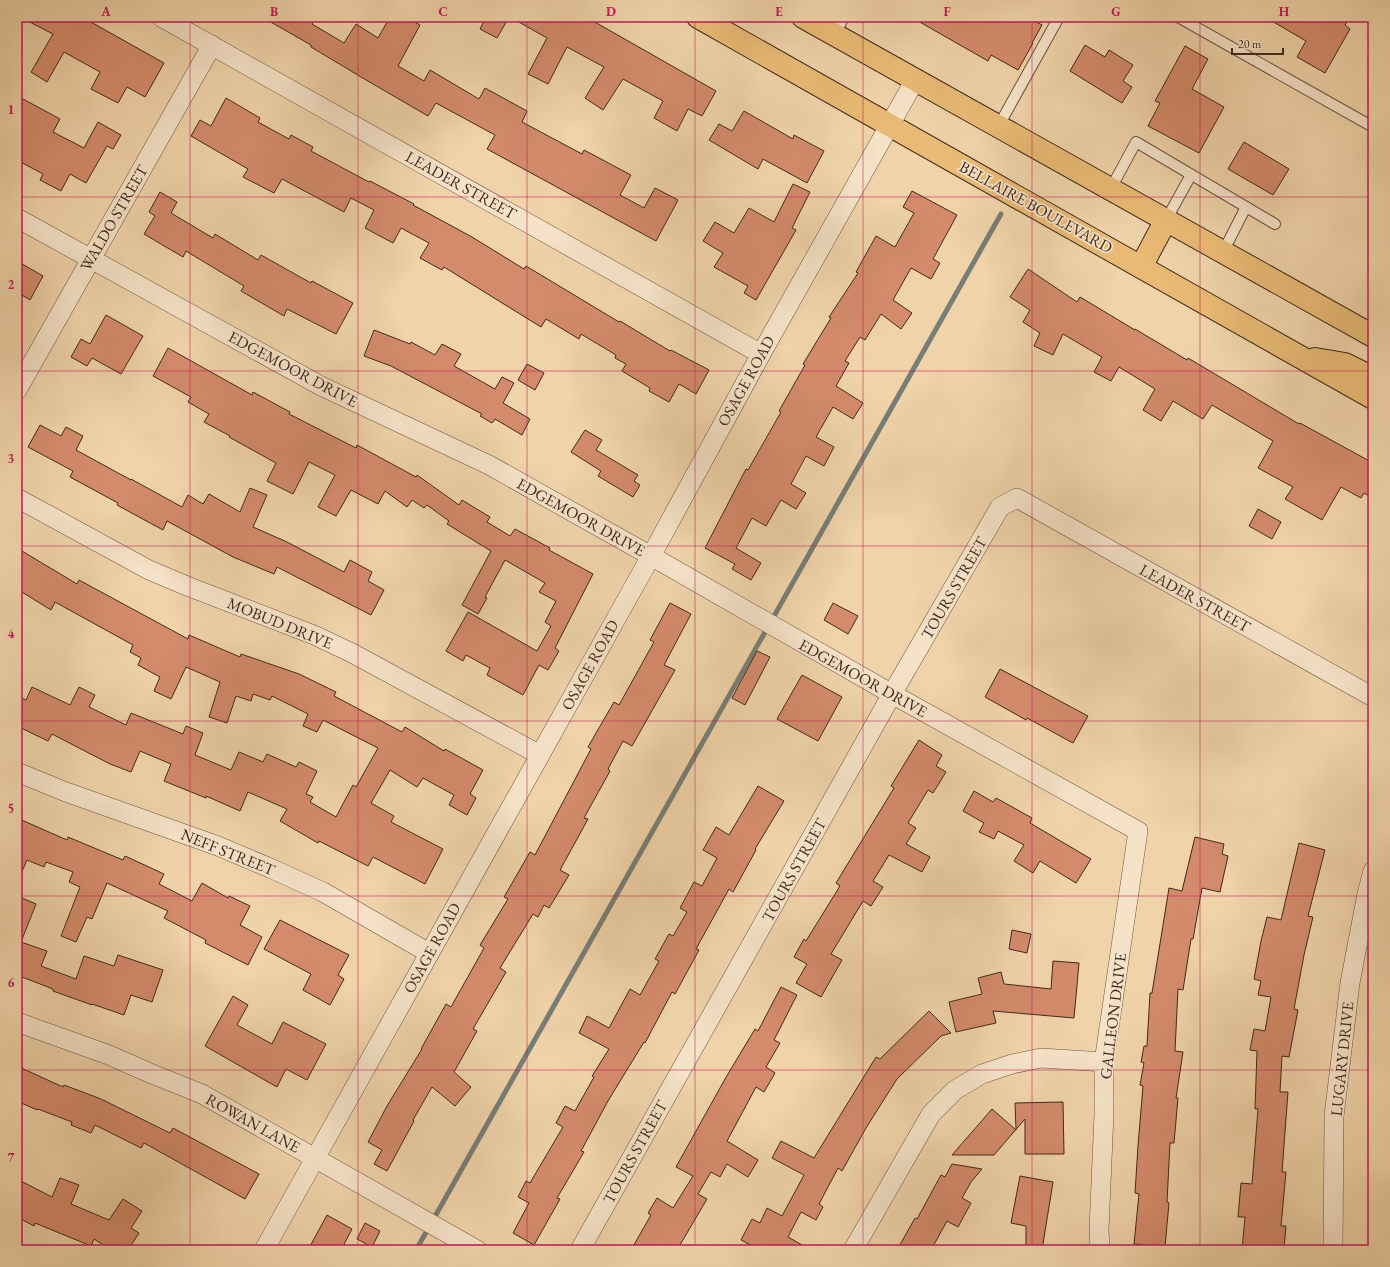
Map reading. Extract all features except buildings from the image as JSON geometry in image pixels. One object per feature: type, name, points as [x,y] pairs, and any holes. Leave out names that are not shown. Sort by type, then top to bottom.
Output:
[{"type":"main road","name":"BELLAIRE BOULEVARD","points":[[698,17],[1373,398]]},
{"type":"main road","points":[[803,17],[839,26],[915,80],[1373,336]]},
{"type":"main road","points":[[1141,267],[1166,220]]},
{"type":"main road","points":[[1300,357],[1345,364],[1373,378]]},
{"type":"street","name":"LEADER STREET","points":[[161,17],[761,354]]},
{"type":"street","name":"WALDO STREET","points":[[17,390],[212,45]]},
{"type":"street","name":"OSAGE ROAD","points":[[264,1250],[651,556],[761,354],[915,80]]},
{"type":"street","name":"EDGEMOOR DRIVE","points":[[17,218],[320,386],[488,465],[651,556],[892,694],[1138,831]]},
{"type":"street","name":"MOBUD DRIVE","points":[[17,498],[149,570],[314,635],[540,755]]},
{"type":"street","name":"LEADER STREET","points":[[1017,498],[1373,697]]},
{"type":"street","name":"TOURS STREET","points":[[580,1250],[892,694],[1000,507],[1017,498]]},
{"type":"street","name":"NEFF STREET","points":[[17,772],[66,792],[218,846],[270,868],[323,892],[429,953]]},
{"type":"street","name":"GALLEON DRIVE","points":[[1100,1250],[1099,1230],[1104,1114],[1104,1062],[1138,831]]},
{"type":"street","name":"LUGARY DRIVE","points":[[1333,1250],[1334,1116],[1350,983],[1367,894],[1373,871]]},
{"type":"street","name":"ROWAN LANE","points":[[17,1022],[109,1055],[202,1094],[477,1250]]},
{"type":"street","points":[[853,1250],[931,1114],[955,1090],[982,1074],[1012,1064],[1041,1058],[1104,1062]]},
{"type":"lane","points":[[1178,17],[1373,127]]},
{"type":"lane","points":[[998,127],[1055,18]]},
{"type":"lane","points":[[1110,190],[1136,142],[1275,224]]},
{"type":"lane","points":[[1166,220],[1191,175]]},
{"type":"lane","points":[[1223,252],[1246,207]]},
{"type":"waterway","points":[[433,1220],[1001,214]]},
{"type":"waterway","points":[[416,1250],[429,1227]]}]
